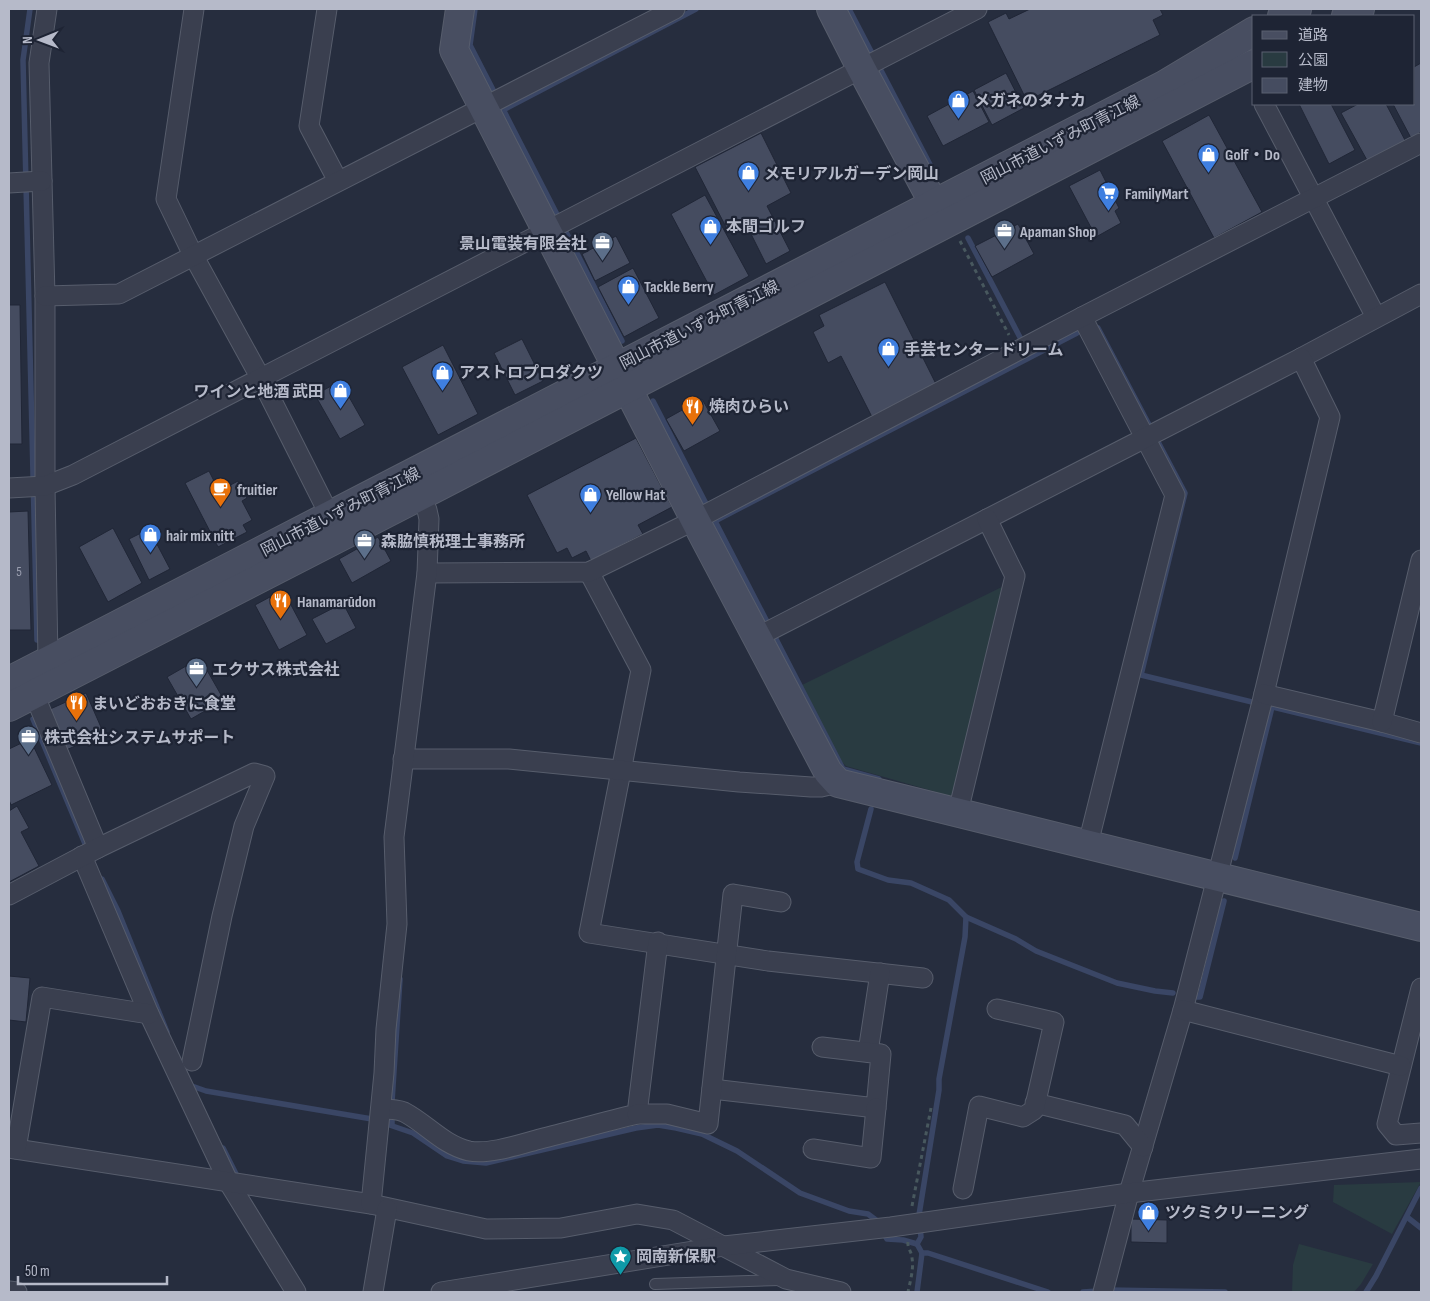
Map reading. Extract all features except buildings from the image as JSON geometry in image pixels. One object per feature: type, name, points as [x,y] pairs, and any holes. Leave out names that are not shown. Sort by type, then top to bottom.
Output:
[{"type":"street","points":[[47,9],[38,63],[25,182],[44,296],[29,487],[53,671]]},
{"type":"street","points":[[194,9],[166,199],[193,255],[260,378],[335,526]]},
{"type":"street","points":[[327,9],[309,126],[338,182]]},
{"type":"street","points":[[460,9],[454,50],[494,102],[556,226],[622,378],[705,514],[766,632],[828,772],[838,783]]},
{"type":"street","points":[[44,296],[119,294],[675,9]]},
{"type":"street","points":[[831,9],[871,63],[945,221]]},
{"type":"street","points":[[29,487],[73,476],[977,9]]},
{"type":"street","points":[[1284,15],[1297,9]]},
{"type":"street","points":[[1348,15],[1360,9]]},
{"type":"street","points":[[1243,38],[1251,72]]},
{"type":"street","name":"岡山市道いずみ町青江線","points":[[945,221],[1243,38]]},
{"type":"street","name":"岡山市道いずみ町青江線","points":[[9,680],[53,671],[622,378],[1251,72]]},
{"type":"street","points":[[1265,105],[1376,318]]},
{"type":"street","points":[[427,573],[589,572],[705,514],[1022,348],[1421,143]]},
{"type":"street","points":[[766,632],[1301,358],[1421,294]]},
{"type":"street","points":[[1082,317],[1151,435],[1175,495],[1088,844]]},
{"type":"street","points":[[1103,1292],[1129,1193],[1183,1010],[1262,701],[1330,417],[1301,358]]},
{"type":"street","name":"岡山市道いずみ町青江線","points":[[335,526],[418,497],[622,378]]},
{"type":"street","points":[[373,1292],[385,1114],[386,1029],[397,924],[394,837],[427,573],[429,519],[427,510],[418,497]]},
{"type":"street","points":[[958,812],[1015,576],[987,519]]},
{"type":"street","points":[[1382,722],[1421,560]]},
{"type":"street","points":[[589,572],[641,670],[589,932],[768,961],[923,978]]},
{"type":"street","name":"岡山市道いずみ町青江線","points":[[9,707],[34,694],[53,671]]},
{"type":"street","points":[[34,694],[149,1014],[237,1184],[296,1292]]},
{"type":"street","points":[[1262,701],[1382,722],[1421,732]]},
{"type":"street","points":[[403,759],[509,759],[739,782],[811,787],[838,783],[1421,927]]},
{"type":"street","points":[[9,895],[90,852],[254,773],[265,776],[244,826],[222,916],[192,1061]]},
{"type":"street","points":[[385,1114],[404,1112],[437,1136],[455,1146],[471,1151],[486,1151],[513,1146],[636,1114],[667,1114],[708,1124],[734,894],[781,902]]},
{"type":"street","points":[[636,1114],[658,942]]},
{"type":"street","points":[[868,1052],[880,973]]},
{"type":"street","points":[[1421,988],[1387,1124],[1396,1135],[1421,1133]]},
{"type":"street","points":[[149,1014],[42,997],[12,1149],[379,1206],[486,1229],[561,1228],[637,1214],[673,1220],[786,1280],[841,1292]]},
{"type":"street","points":[[963,1189],[979,1106],[1023,1117],[1034,1110],[1054,1022],[997,1009]]},
{"type":"street","points":[[1183,1010],[1401,1066]]},
{"type":"street","points":[[813,1149],[871,1158],[882,1054],[822,1047]]},
{"type":"street","points":[[712,1088],[876,1108]]},
{"type":"street","points":[[1035,1103],[1125,1125],[1143,1147]]},
{"type":"street","points":[[441,1292],[724,1246],[916,1224],[1129,1193],[1421,1159]]},
{"type":"street","points":[[9,1292],[17,1292]]},
{"type":"lane","points":[[655,1284],[786,1280]]},
{"type":"path","points":[[945,221],[1022,348]]},
{"type":"path","points":[[916,1224],[930,1108]]},
{"type":"path","points":[[907,1246],[912,1256],[908,1292]]},
{"type":"green space","points":[[1008,584],[956,791],[950,796],[846,766],[841,761],[802,685]]},
{"type":"green space","points":[[1421,1182],[1392,1234],[1333,1202],[1334,1185]]},
{"type":"green space","points":[[1299,1244],[1373,1264],[1354,1292],[1292,1292],[1293,1265]]},
{"type":"waterway","points":[[30,9],[23,60],[37,640]]},
{"type":"waterway","points":[[475,9],[470,45],[622,341]]},
{"type":"waterway","points":[[503,110],[696,9]]},
{"type":"waterway","points":[[849,9],[937,178]]},
{"type":"waterway","points":[[968,238],[1024,345]]},
{"type":"waterway","points":[[1098,328],[1185,493],[1141,675],[1421,743]]},
{"type":"waterway","points":[[715,521],[1077,333]]},
{"type":"waterway","points":[[653,401],[843,769],[879,779],[879,781]]},
{"type":"waterway","points":[[1235,858],[1272,707]]},
{"type":"waterway","points":[[33,719],[88,851]]},
{"type":"waterway","points":[[871,809],[857,862],[858,869],[888,880],[911,883],[949,900],[966,917],[1016,939],[1036,951],[1117,983],[1173,993]]},
{"type":"waterway","points":[[102,879],[118,911],[167,1032]]},
{"type":"waterway","points":[[1197,997],[1200,997],[1224,901]]},
{"type":"waterway","points":[[917,1292],[922,1253],[917,1244],[921,1237],[919,1215],[939,1090],[939,1079],[965,937],[966,917]]},
{"type":"waterway","points":[[392,1124],[400,979]]},
{"type":"waterway","points":[[189,1085],[206,1091],[372,1119],[413,1133],[447,1156],[463,1161],[486,1163],[636,1128],[658,1125],[676,1128],[702,1134],[737,1151],[800,1193],[849,1211],[868,1214],[876,1220],[887,1239],[903,1240],[917,1244]]},
{"type":"waterway","points":[[223,1148],[239,1180]]},
{"type":"waterway","points":[[1366,1292],[1421,1188]]},
{"type":"waterway","points":[[1407,1217],[1421,1228]]},
{"type":"waterway","points":[[922,1253],[928,1253],[1048,1292]]},
{"type":"waterway","points":[[1109,1290],[1225,1292]]},
{"type":"waterway","points":[[1083,1292],[1098,1291]]},
{"type":"place","name":"メガネのタナカ","points":[[958,119]]},
{"type":"place","name":"Golf・Do","points":[[1209,173]]},
{"type":"place","name":"メモリアルガーデン岡山","points":[[748,192]]},
{"type":"place","name":"FamilyMart","points":[[1109,212]]},
{"type":"place","name":"本間ゴルフ","points":[[710,245]]},
{"type":"place","name":"Apaman Shop","points":[[1004,250]]},
{"type":"place","name":"景山電装有限会社","points":[[603,262]]},
{"type":"place","name":"Tackle Berry","points":[[628,305]]},
{"type":"place","name":"手芸センタードリーム","points":[[888,368]]},
{"type":"place","name":"アストロプロダクツ","points":[[443,391]]},
{"type":"place","name":"ワインと地酒 武田","points":[[340,410]]},
{"type":"place","name":"焼肉ひらい","points":[[693,425]]},
{"type":"place","name":"fruitier","points":[[221,508]]},
{"type":"place","name":"Yellow Hat","points":[[590,513]]},
{"type":"place","name":"hair mix nitt","points":[[150,554]]},
{"type":"place","name":"森脇慎税理士事務所","points":[[365,560]]},
{"type":"place","name":"Hanamarūdon","points":[[281,620]]},
{"type":"place","name":"エクサス株式会社","points":[[196,688]]},
{"type":"place","name":"まいどおおきに食堂","points":[[76,722]]},
{"type":"place","name":"株式会社システムサポート","points":[[28,756]]},
{"type":"place","name":"ツクミクリーニング","points":[[1149,1231]]},
{"type":"place","name":"岡南新保駅","points":[[620,1275]]}]
